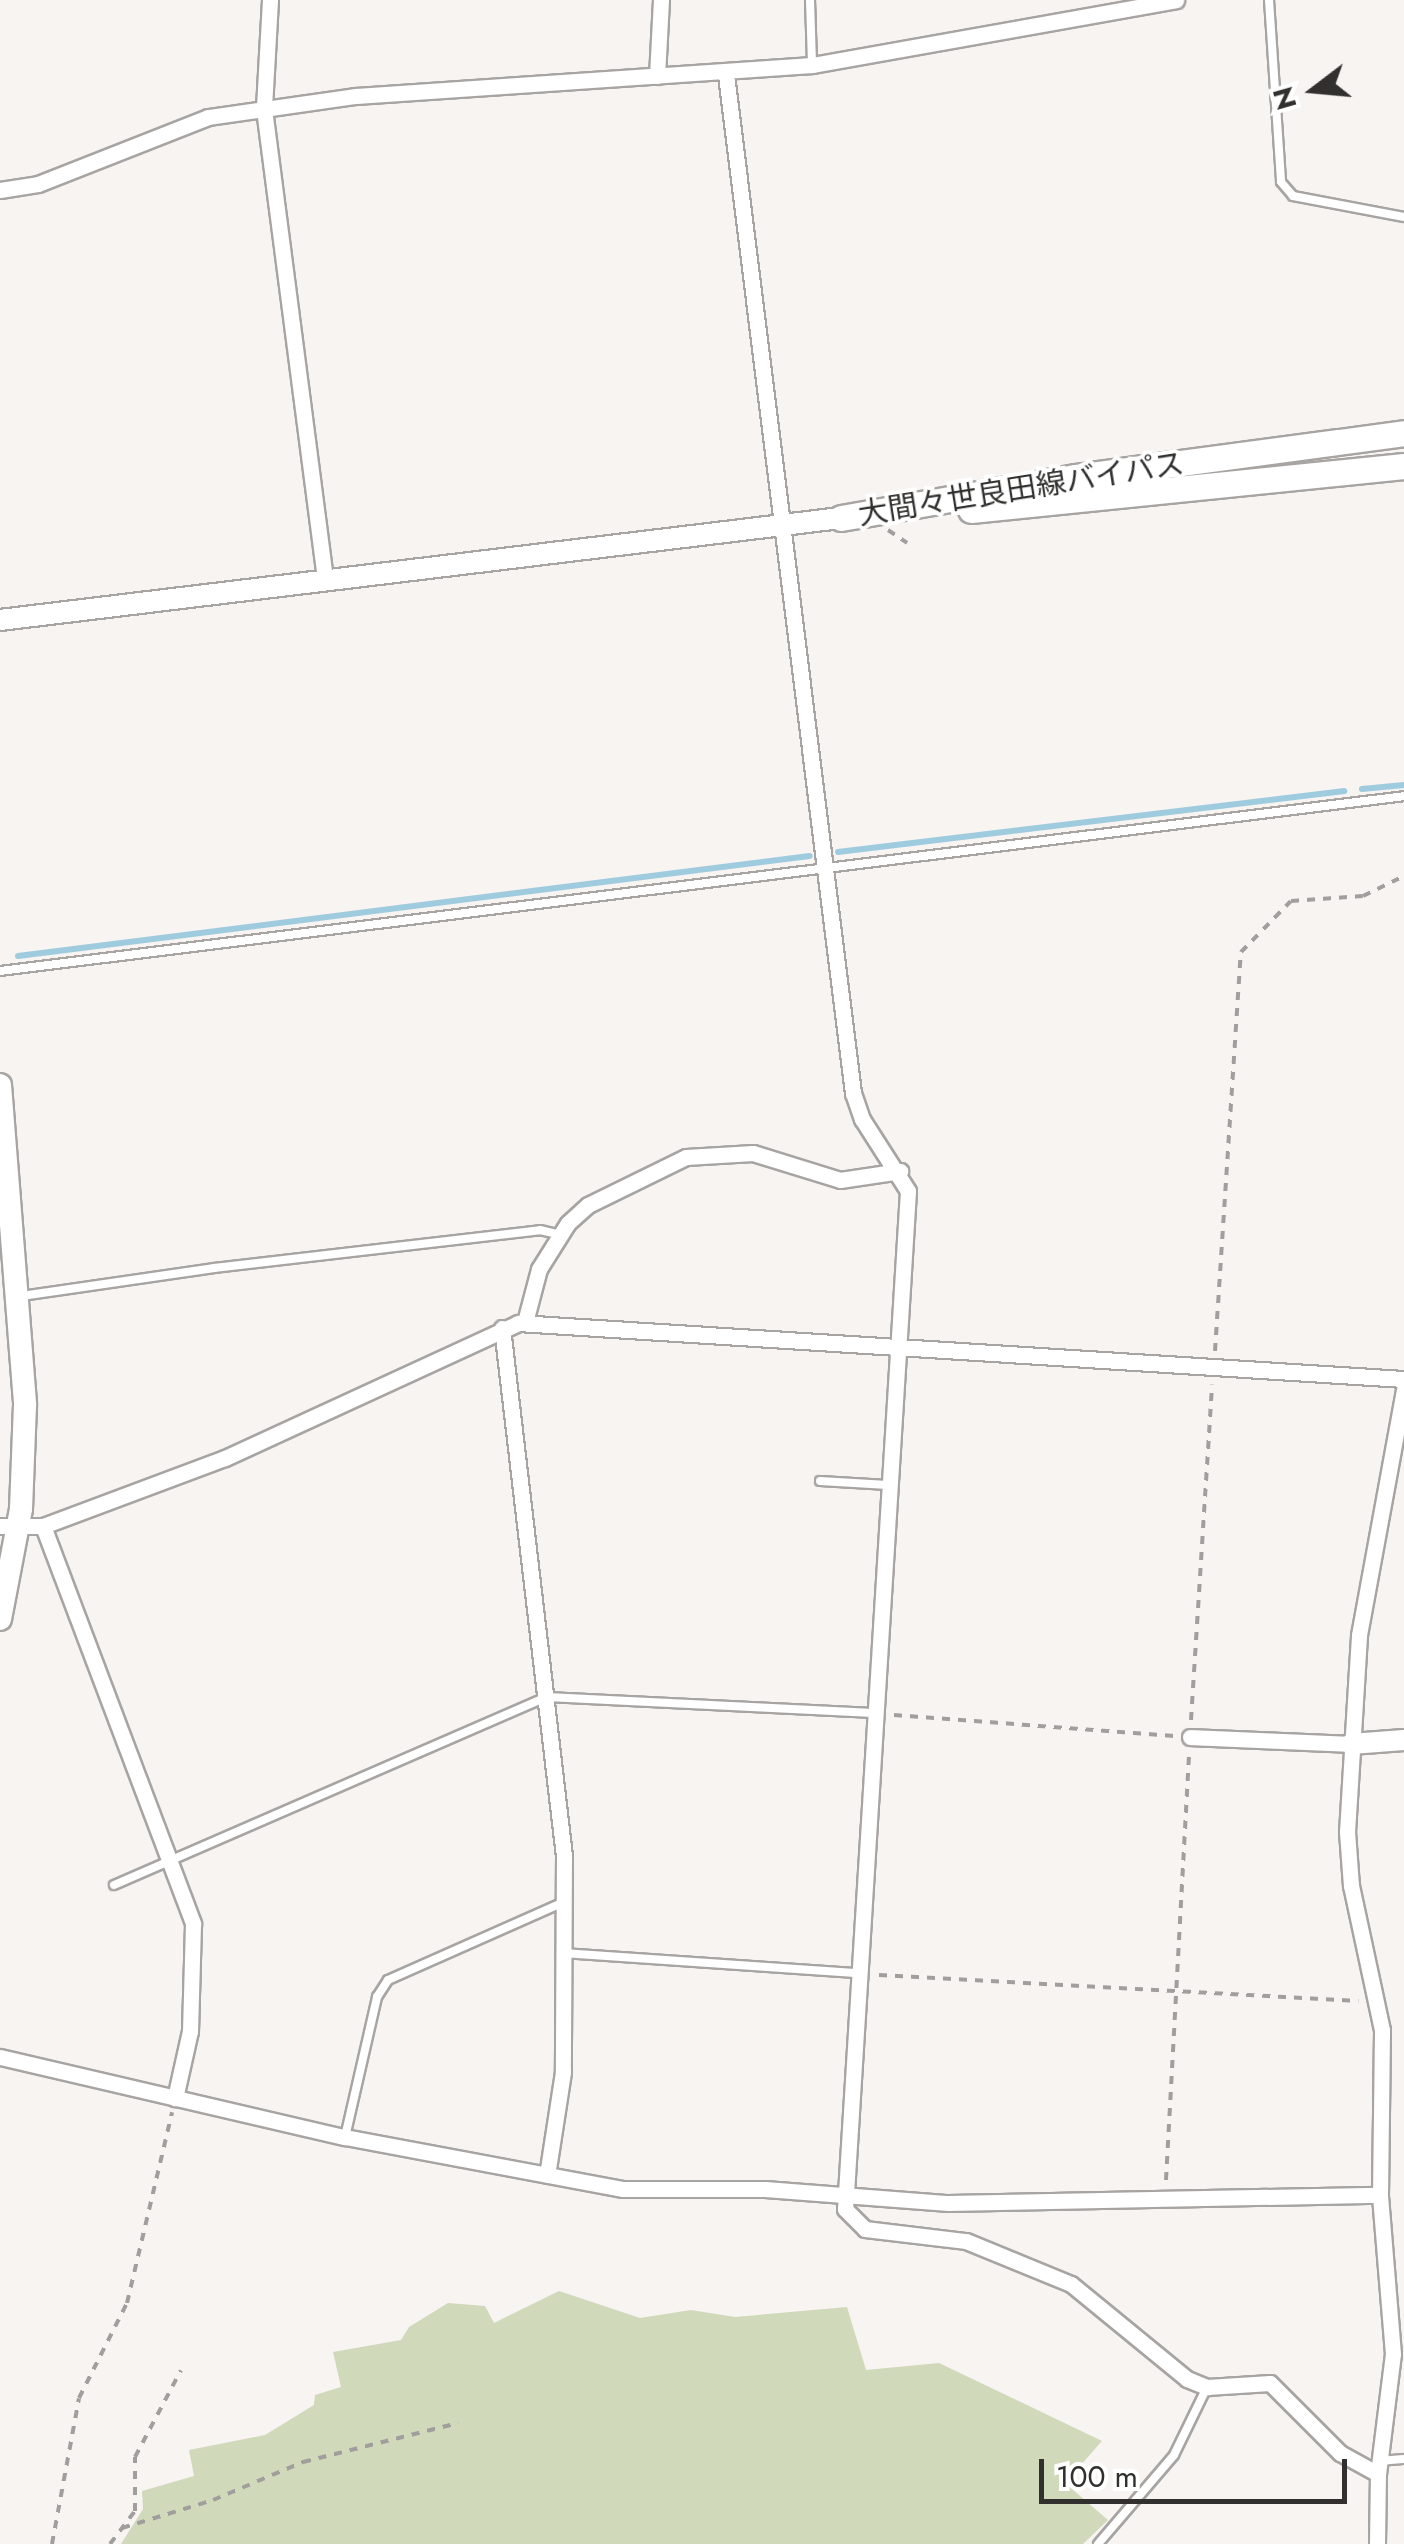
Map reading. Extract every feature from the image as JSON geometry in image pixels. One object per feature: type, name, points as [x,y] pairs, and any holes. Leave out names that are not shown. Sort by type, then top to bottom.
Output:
[{"type":"main road","name":"大間々世良田線バイパス","points":[[842,518],[1076,477],[1404,433]]},
{"type":"main road","name":"大間々世良田線バイパス","points":[[842,518],[1072,503],[1404,466]]},
{"type":"main road","points":[[0,1085],[8,1264],[18,1297],[24,1405],[0,1619]]},
{"type":"street","points":[[270,0],[264,109],[325,582]]},
{"type":"street","points":[[657,76],[661,0]]},
{"type":"street","points":[[0,190],[38,184],[169,127],[264,109],[495,84],[726,75],[812,65],[1176,0]]},
{"type":"street","points":[[726,75],[855,1102],[900,1171],[908,1192],[874,1713],[848,2216],[865,2229],[947,2236],[1071,2284],[1180,2375],[1208,2386],[1270,2383],[1340,2453],[1379,2468]]},
{"type":"street","points":[[0,620],[842,518]]},
{"type":"street","points":[[525,1322],[539,1269],[557,1234],[588,1205],[694,1154],[753,1153],[840,1180],[900,1171]]},
{"type":"street","points":[[10,1526],[43,1526],[224,1458],[502,1328],[525,1322],[1404,1379]]},
{"type":"street","points":[[502,1328],[564,1856],[563,2072],[547,2175]]},
{"type":"street","points":[[1377,2544],[1379,2468],[1393,2354],[1380,2195],[1377,2000],[1351,1886],[1350,1744],[1369,1563],[1404,1390]]},
{"type":"street","points":[[43,1526],[195,1933],[189,2042],[176,2098]]},
{"type":"street","points":[[1190,1737],[1350,1744],[1404,1740]]},
{"type":"street","points":[[0,2057],[345,2137],[624,2189],[765,2189],[846,2197],[1166,2199],[1380,2195]]},
{"type":"lane","points":[[810,0],[812,65]]},
{"type":"lane","points":[[1269,0],[1280,182],[1293,196],[1404,218]]},
{"type":"lane","points":[[0,971],[826,864],[1404,796]]},
{"type":"lane","points":[[18,1297],[271,1261],[540,1230],[557,1234]]},
{"type":"lane","points":[[820,1481],[888,1485]]},
{"type":"lane","points":[[114,1885],[168,1858],[546,1697],[874,1713]]},
{"type":"lane","points":[[345,2137],[377,1997],[388,1980],[402,1968],[562,1903]]},
{"type":"lane","points":[[563,1953],[859,1973]]},
{"type":"lane","points":[[1098,2544],[1174,2455],[1208,2386]]},
{"type":"lane","points":[[1379,2468],[1404,2458]]},
{"type":"path","points":[[882,524],[907,543]]},
{"type":"path","points":[[1166,2199],[1190,1737],[1242,952],[1291,901],[1363,896],[1404,876]]},
{"type":"path","points":[[874,1713],[1190,1737]]},
{"type":"path","points":[[859,1973],[1176,1994],[1377,2000]]},
{"type":"path","points":[[52,2544],[74,2416],[87,2375],[126,2304],[176,2098]]},
{"type":"path","points":[[110,2544],[138,2494],[134,2457],[182,2370]]},
{"type":"path","points":[[122,2528],[303,2462],[458,2422]]},
{"type":"green space","points":[[559,2291],[640,2318],[691,2310],[735,2317],[847,2307],[866,2370],[939,2363],[1102,2441],[1065,2483],[1108,2520],[1083,2544],[121,2544],[143,2509],[142,2491],[194,2476],[189,2450],[265,2435],[314,2405],[315,2395],[341,2387],[333,2352],[401,2340],[409,2327],[448,2303],[485,2306],[494,2323]]},
{"type":"waterway","points":[[1362,789],[1404,785]]},
{"type":"waterway","points":[[838,852],[1344,791]]},
{"type":"waterway","points":[[18,956],[810,856]]}]
